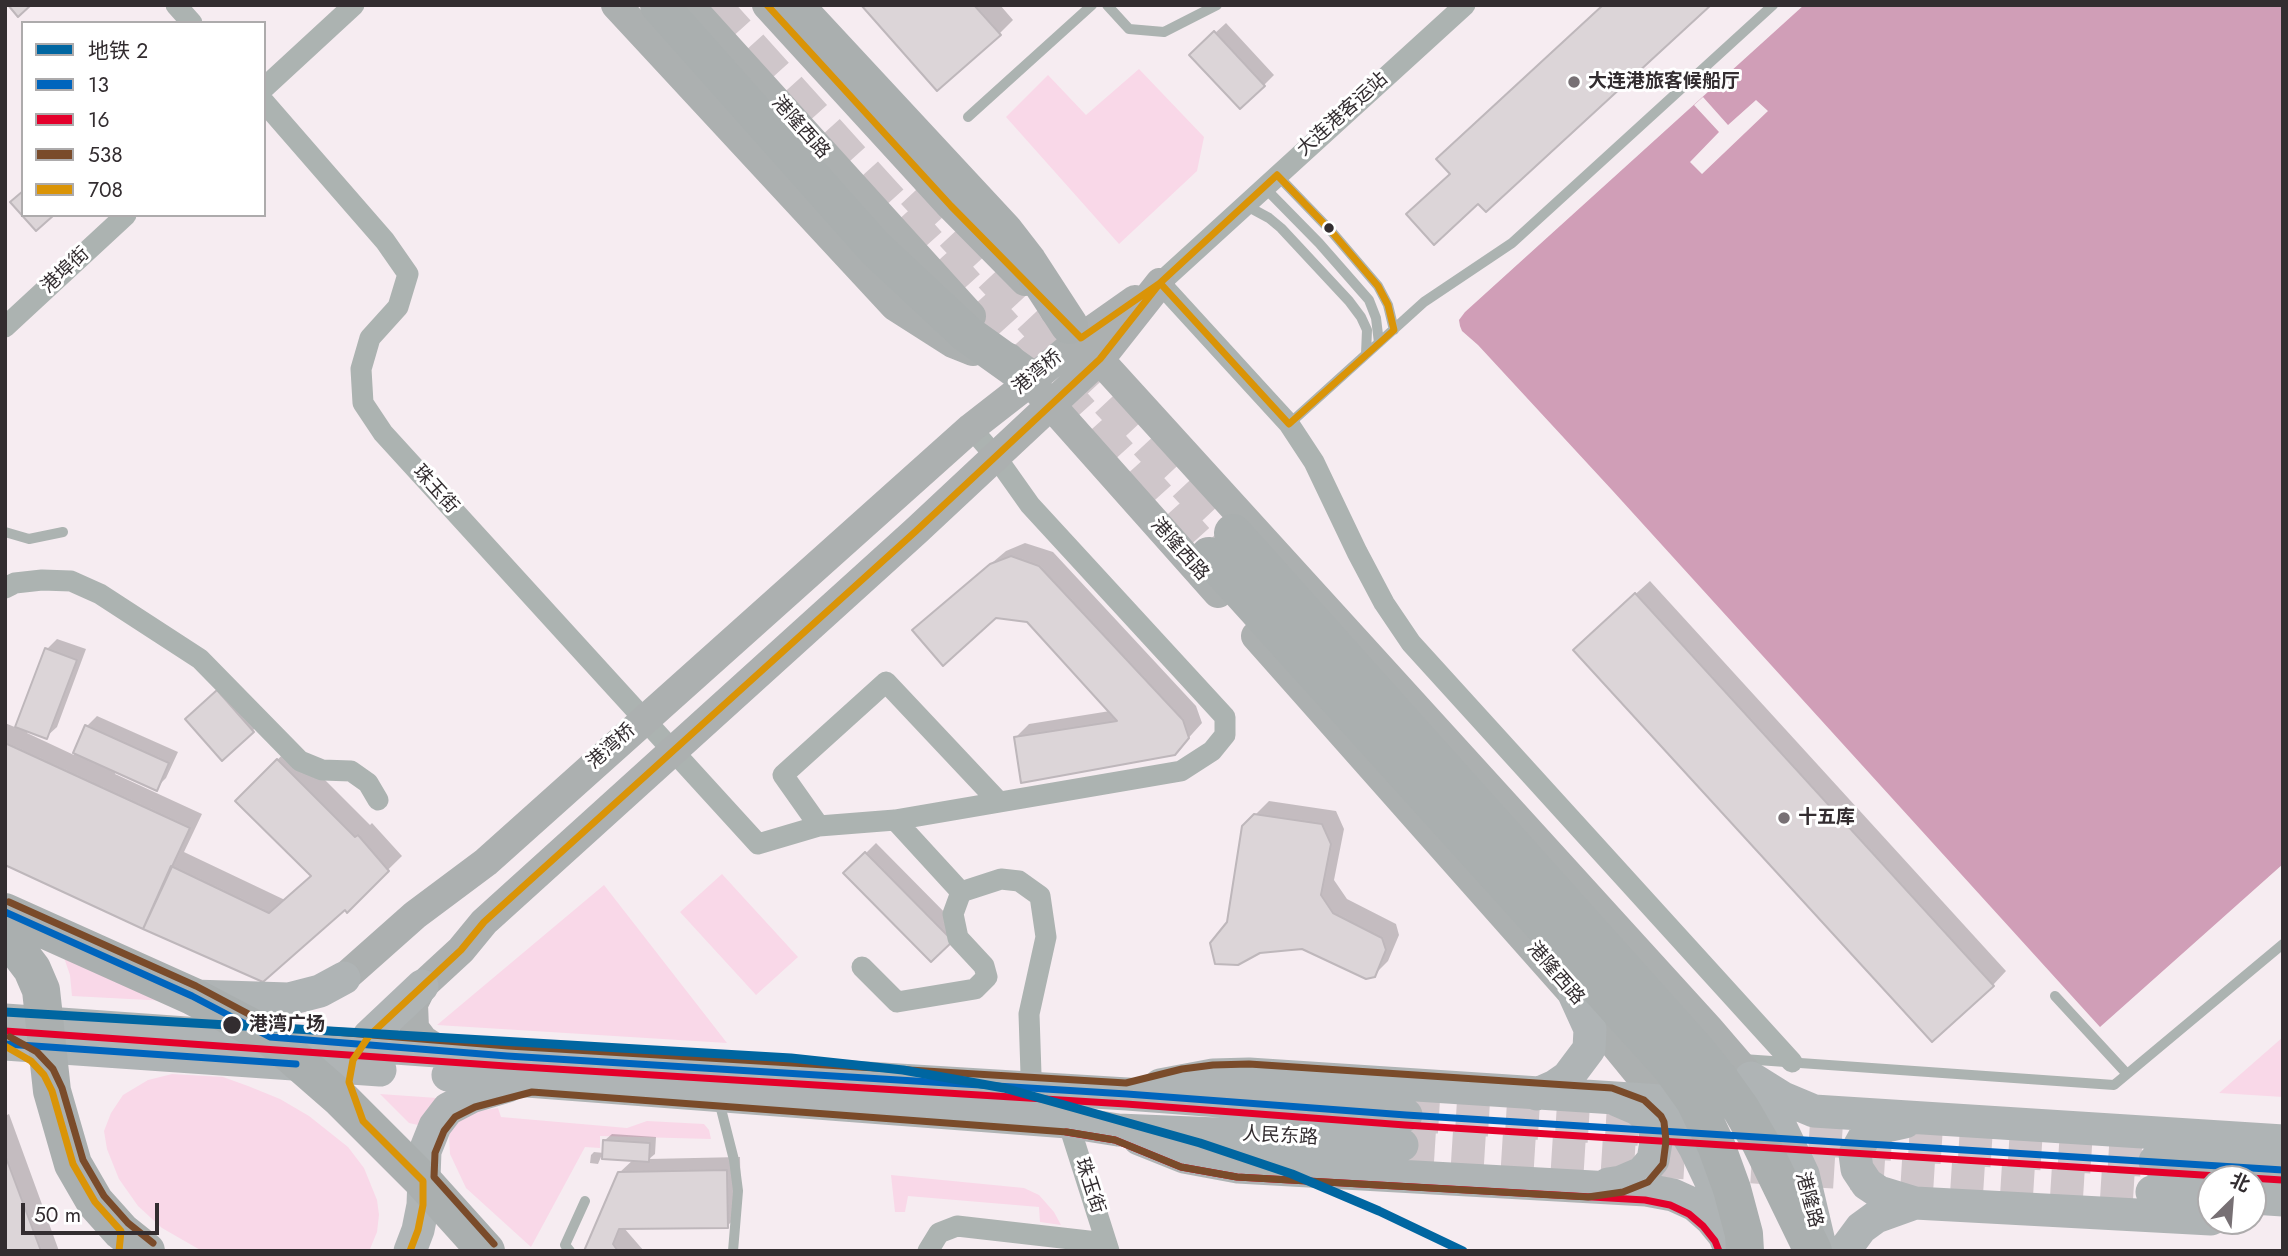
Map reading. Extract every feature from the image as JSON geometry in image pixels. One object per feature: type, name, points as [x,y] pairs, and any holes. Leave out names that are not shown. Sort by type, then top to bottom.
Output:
[{"type":"highway","points":[[659,5],[875,248],[967,334],[1027,378]]},
{"type":"highway","points":[[794,5],[1004,231],[1083,341]]},
{"type":"highway","points":[[1745,1251],[1744,1234],[1732,1189],[1716,1145],[1695,1101],[1670,1066],[1221,545],[1696,1050],[1735,1072],[1741,1109],[1813,1251]]},
{"type":"highway","points":[[5,912],[192,996],[270,1037],[363,1121],[423,1181],[486,1251]]},
{"type":"highway","points":[[5,940],[16,948],[32,968],[41,990],[52,1091],[73,1164],[95,1202],[128,1244]]},
{"type":"main road","points":[[616,5],[895,306],[953,343],[1027,378]]},
{"type":"main road","name":"港隆西路","points":[[689,5],[1027,378],[1575,996],[1661,1101]]},
{"type":"main road","points":[[766,5],[951,206],[1083,341],[1708,1028],[1719,1056],[1735,1072],[1814,1111],[2283,1141]]},
{"type":"main road","points":[[817,5],[1029,239],[1055,281],[1083,341]]},
{"type":"main road","name":"港湾桥","points":[[344,978],[415,915],[485,862],[1027,378],[1083,341],[1160,283]]},
{"type":"main road","name":"港湾桥","points":[[422,986],[461,950],[484,922],[996,457],[1050,404],[1083,341]]},
{"type":"main road","points":[[192,996],[289,999],[320,991],[344,978]]},
{"type":"main road","points":[[422,986],[413,1004],[414,1028],[423,1040],[440,1051]]},
{"type":"main road","points":[[363,1121],[349,1082],[356,1057],[369,1036],[422,986]]},
{"type":"main road","points":[[1537,1094],[1568,1077],[1589,1049],[1590,1029],[1575,996]]},
{"type":"main road","points":[[5,1020],[47,1035],[303,1064],[356,1057]]},
{"type":"main road","points":[[5,1045],[47,1035],[270,1037],[356,1057]]},
{"type":"main road","points":[[5,1045],[32,1061],[44,1075],[52,1091]]},
{"type":"main road","name":"人民东路","points":[[440,1051],[1127,1094],[1404,1130],[1291,1137],[1118,1130],[1068,1122],[531,1081],[356,1057],[440,1051]]},
{"type":"main road","name":"港隆路","points":[[1735,1072],[1776,1117],[1803,1174],[1821,1251]]},
{"type":"main road","points":[[1127,1094],[1183,1079],[1249,1073],[1661,1101],[1673,1110],[1700,1159],[1728,1220],[1737,1251]]},
{"type":"main road","points":[[410,1251],[423,1205],[425,1151],[435,1126],[448,1109],[471,1097],[531,1081]]},
{"type":"main road","points":[[1589,1187],[1632,1178],[1642,1173],[1653,1160],[1656,1142],[1654,1124],[1638,1109],[1611,1098]]},
{"type":"main road","points":[[1920,1118],[1878,1128],[1865,1136],[1855,1154],[1857,1169],[1867,1184],[1878,1192],[1914,1203],[2197,1218]]},
{"type":"main road","points":[[1118,1130],[1184,1157],[1238,1167],[1647,1190],[1674,1195],[1695,1205],[1711,1219],[1724,1235],[1731,1251]]},
{"type":"main road","points":[[2197,1174],[2154,1176],[2197,1191]]},
{"type":"main road","points":[[1844,1251],[1861,1228],[1876,1217],[1914,1203]]},
{"type":"street","points":[[176,5],[190,21]]},
{"type":"street","points":[[266,86],[354,5]]},
{"type":"street","name":"大连港客运站","points":[[1160,283],[1465,5]]},
{"type":"street","name":"珠玉街","points":[[266,104],[385,241],[408,274],[398,307],[370,338],[361,369],[363,403],[383,433],[758,845],[819,826]]},
{"type":"street","name":"港埠街","points":[[5,327],[124,217]]},
{"type":"street","points":[[1160,283],[1289,424],[1314,462],[1384,603],[1411,643],[1792,1062]]},
{"type":"street","points":[[971,428],[996,457],[1030,505],[1225,717],[1225,735],[1212,751],[1181,771],[895,820],[819,826],[783,775],[886,682],[998,801]]},
{"type":"street","points":[[5,588],[15,583],[42,580],[71,581],[100,594],[200,659],[300,761],[322,769],[351,771],[369,783],[378,800]]},
{"type":"street","points":[[895,820],[961,892]]},
{"type":"street","points":[[961,892],[1001,879],[1019,881],[1041,896],[1046,937],[1029,1014],[1031,1074]]},
{"type":"street","points":[[862,967],[897,1002],[975,989],[987,977],[984,967],[958,937],[953,915],[961,892]]},
{"type":"street","name":"珠玉街","points":[[1068,1122],[1108,1247]]},
{"type":"street","points":[[928,1251],[939,1233],[957,1226],[1108,1247]]},
{"type":"lane","points":[[968,117],[1092,5]]},
{"type":"lane","points":[[1107,5],[1129,29],[1164,32],[1217,5]]},
{"type":"lane","points":[[1289,424],[1424,302],[1512,243],[1773,5]]},
{"type":"lane","points":[[1271,181],[1331,231],[1378,286],[1388,305],[1394,330]]},
{"type":"lane","points":[[1271,181],[1368,300],[1376,318],[1379,343]]},
{"type":"lane","points":[[1245,205],[1281,228],[1356,309],[1367,330],[1366,354]]},
{"type":"lane","points":[[5,532],[29,539],[63,532]]},
{"type":"lane","points":[[1735,1072],[1792,1062],[2114,1085],[2283,944]]},
{"type":"lane","points":[[2055,996],[2127,1074]]},
{"type":"lane","points":[[717,1095],[734,1160],[738,1191],[733,1251]]},
{"type":"lane","points":[[570,1251],[565,1245],[585,1201]]},
{"type":"shaded area","points":[[1804,5],[2283,5],[2283,864],[2100,1027],[1460,326],[1459,320],[1465,312]]},
{"type":"shaded area","points":[[1139,69],[1204,137],[1197,171],[1119,244],[1006,117],[1048,75],[1086,115]]},
{"type":"shaded area","points":[[722,874],[798,957],[756,995],[680,912]]},
{"type":"shaded area","points":[[604,885],[727,1043],[437,1025]]},
{"type":"shaded area","points":[[61,949],[168,1001],[72,996],[70,975]]},
{"type":"shaded area","points":[[2283,1037],[2283,1097],[2219,1093]]},
{"type":"shaded area","name":"港湾广场","points":[[172,1074],[223,1077],[280,1099],[309,1116],[348,1147],[364,1168],[377,1200],[377,1232],[370,1249],[202,1251],[162,1228],[138,1206],[119,1179],[107,1149],[104,1131],[111,1113],[123,1095],[148,1080]]},
{"type":"shaded area","points":[[380,1094],[437,1098],[418,1125],[409,1123]]},
{"type":"shaded area","points":[[498,1108],[501,1117],[627,1128],[647,1121],[704,1124],[711,1139],[600,1136],[600,1148],[585,1147],[531,1247],[466,1188],[450,1154],[449,1134],[460,1120],[478,1111]]},
{"type":"shaded area","points":[[891,1175],[1024,1188],[1039,1195],[1061,1225],[1040,1222],[1039,1207],[908,1196],[905,1212],[895,1212]]},
{"type":"pier","points":[[1703,97],[1728,125],[1756,100],[1768,111],[1702,174],[1690,162],[1719,132],[1694,105]]},
{"type":"building","points":[[8,5],[31,5],[18,17]]},
{"type":"building","points":[[861,5],[974,5],[1001,35],[937,91]]},
{"type":"building","name":"大连港旅客候船厅","points":[[1603,5],[1711,5],[1486,212],[1478,204],[1434,245],[1406,214],[1450,174],[1436,159]]},
{"type":"building","points":[[1214,31],[1265,86],[1240,109],[1189,55]]},
{"type":"building","points":[[21,193],[21,214],[10,202]]},
{"type":"building","points":[[23,217],[52,217],[36,231]]},
{"type":"building","points":[[1011,556],[1039,566],[1183,720],[1189,738],[1175,755],[1021,783],[1014,737],[1117,721],[1027,622],[996,618],[943,666],[912,630],[990,564]]},
{"type":"building","name":"十五库","points":[[1635,593],[1994,986],[1932,1042],[1573,650]]},
{"type":"building","points":[[45,648],[77,660],[47,739],[15,727]]},
{"type":"building","points":[[217,690],[254,732],[222,761],[185,719]]},
{"type":"building","points":[[85,725],[169,763],[157,791],[73,753]]},
{"type":"building","points":[[5,743],[190,828],[143,929],[5,865]]},
{"type":"building","points":[[277,759],[355,837],[358,835],[389,871],[347,913],[345,910],[263,982],[143,929],[171,866],[269,913],[311,876],[235,801]]},
{"type":"building","points":[[1254,814],[1322,824],[1331,844],[1321,895],[1333,913],[1382,938],[1386,950],[1375,977],[1366,979],[1302,949],[1260,953],[1238,965],[1215,964],[1210,943],[1227,922],[1242,826]]},
{"type":"building","points":[[865,852],[953,941],[931,962],[843,873]]},
{"type":"building","points":[[603,1140],[650,1143],[649,1162],[602,1159]]},
{"type":"building","points":[[5,1155],[41,1251],[5,1251]]},
{"type":"building","points":[[727,1170],[728,1228],[619,1229],[613,1244],[618,1251],[584,1251],[618,1172]]},
{"type":"tunnel","points":[[711,5],[1209,556]]},
{"type":"tunnel","points":[[915,191],[1233,533]]},
{"type":"tunnel","points":[[1406,1115],[1681,1132]]},
{"type":"tunnel","points":[[1759,1136],[2155,1161]]},
{"type":"tunnel","points":[[1402,1145],[2152,1192]]},
{"type":"metro line","name":"2","points":[[5,1012],[791,1058],[903,1070],[1004,1088],[1200,1143],[1292,1174],[1463,1251]]},
{"type":"transit line","name":"708","points":[[767,5],[951,206],[1081,338],[1160,283]]},
{"type":"transit line","name":"708","points":[[1277,175],[1331,231],[1378,286],[1388,305],[1394,330],[1289,424],[1160,283],[1277,175]]},
{"type":"transit line","name":"708","points":[[410,1251],[423,1205],[423,1181],[363,1121],[349,1082],[353,1060],[369,1036],[461,950],[484,922],[916,531],[1100,359],[1160,283]]},
{"type":"transit line","name":"538","points":[[9,902],[196,986],[273,1027],[508,1046],[1126,1083],[1182,1069],[1249,1064],[1612,1088],[1644,1100],[1661,1116],[1666,1141],[1663,1164],[1648,1182],[1623,1192],[1588,1197],[1237,1177],[1181,1167],[1115,1140],[1067,1132],[532,1092],[475,1107],[455,1117],[444,1131],[435,1153],[434,1177],[494,1244]]},
{"type":"transit line","name":"13","points":[[5,912],[192,996],[270,1037],[507,1056],[2283,1170]]},
{"type":"transit line","name":"16","points":[[5,1031],[506,1066],[1126,1104],[1405,1125],[2282,1180]]},
{"type":"transit line","name":"538","points":[[10,1037],[37,1052],[53,1069],[62,1088],[83,1160],[104,1196],[128,1223],[153,1243]]},
{"type":"transit line","name":"13","points":[[5,1044],[296,1064]]},
{"type":"transit line","name":"708","points":[[5,1046],[31,1061],[44,1075],[52,1091],[73,1164],[95,1202],[121,1231],[119,1251]]},
{"type":"transit line","name":"16","points":[[1066,1132],[1115,1140],[1181,1167],[1237,1177],[1645,1200],[1670,1205],[1689,1214],[1703,1226],[1719,1251]]},
{"type":"place","name":"大连港旅客候船厅","points":[[1574,82]]},
{"type":"place","name":"十五库","points":[[1784,818]]},
{"type":"place","name":"港湾广场","points":[[232,1025]]}]
